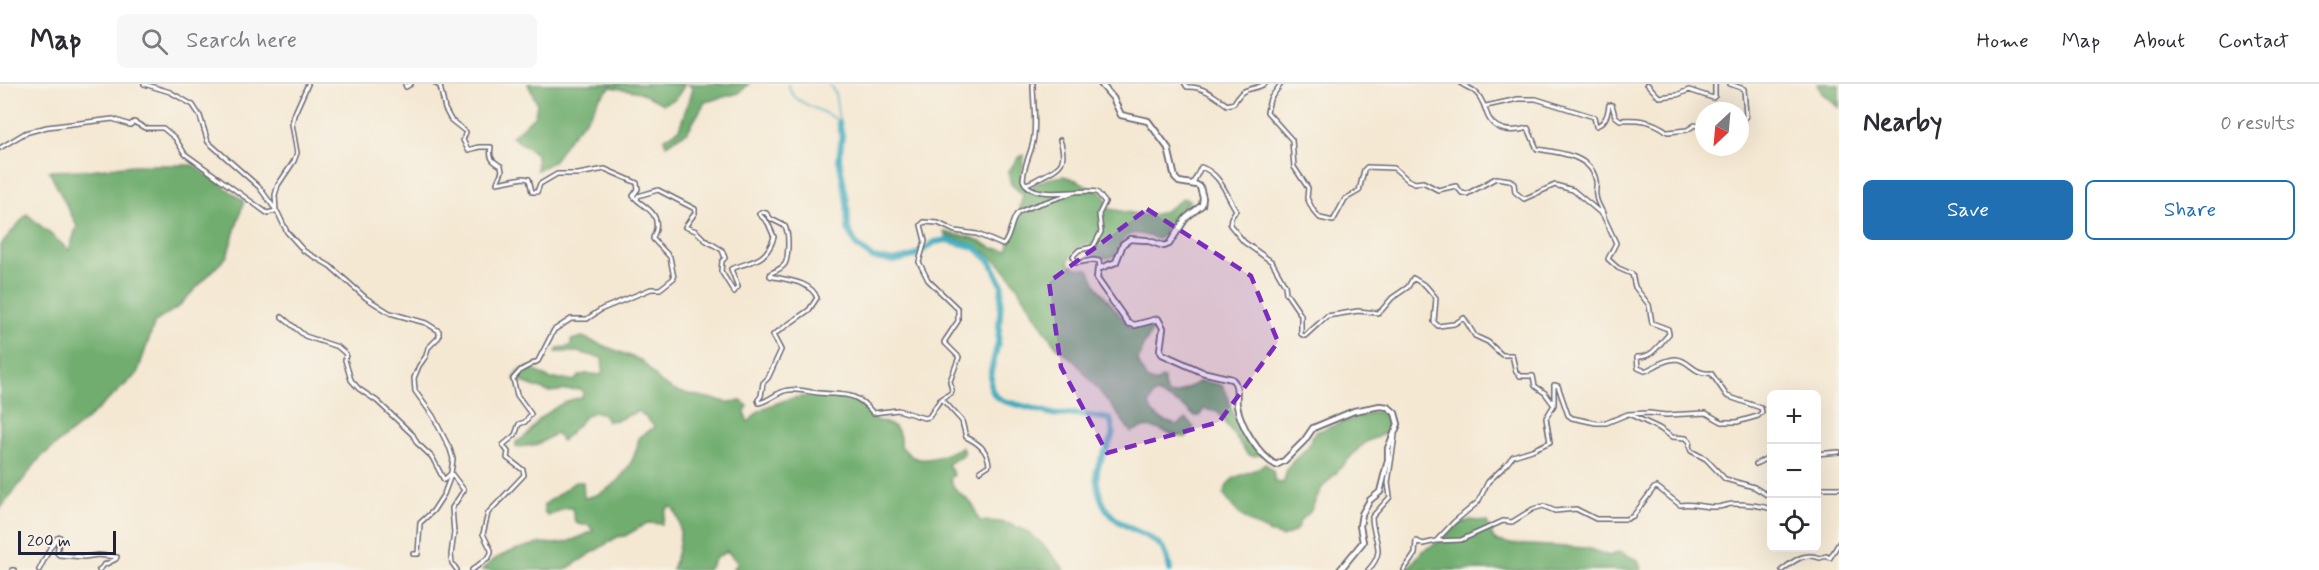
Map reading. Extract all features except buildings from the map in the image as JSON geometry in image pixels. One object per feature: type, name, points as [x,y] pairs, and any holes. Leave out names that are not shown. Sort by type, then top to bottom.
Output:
[{"type":"main road","points":[[1101,84],[1113,98],[1121,115],[1145,120],[1160,135],[1168,148],[1176,181],[1192,183],[1200,187],[1203,198],[1202,205],[1186,218],[1172,242],[1164,246],[1146,240],[1127,241],[1116,262],[1097,271],[1097,279],[1128,323],[1135,325],[1158,319],[1163,328],[1160,350],[1162,354],[1202,372],[1228,377],[1235,382],[1236,405],[1244,426],[1264,457],[1273,464],[1279,465],[1284,461],[1304,441],[1313,428],[1354,411],[1380,406],[1388,407],[1395,413],[1398,424],[1388,448],[1380,492],[1362,514],[1360,526],[1363,542],[1340,570]]},
{"type":"street","points":[[144,84],[170,92],[193,105],[200,116],[208,142],[259,187],[287,232],[304,250],[330,266],[366,298],[390,313],[426,323],[439,332],[439,337],[428,348],[414,378],[415,391],[432,416],[453,459],[444,494],[433,511],[420,523],[418,554],[413,554]]},
{"type":"street","points":[[276,211],[275,195],[278,185],[294,162],[297,153],[292,124],[308,84]]},
{"type":"street","points":[[405,84],[406,87],[411,84]]},
{"type":"street","points":[[436,84],[440,86],[445,109],[451,120],[466,132],[463,140],[468,150],[491,147],[490,155],[493,161],[501,166],[502,171],[497,183],[529,179],[532,192],[537,192],[540,184],[544,184],[557,174],[578,174],[605,169],[637,183],[638,189],[633,196],[655,216],[656,229],[653,238],[669,257],[674,278],[660,288],[651,289],[602,309],[587,319],[571,319],[554,330],[538,361],[521,370],[513,379],[517,395],[531,414],[525,422],[519,424],[515,435],[503,445],[508,452],[507,458],[523,470],[524,475],[488,513],[483,534],[491,553],[472,570]]},
{"type":"street","points":[[1033,84],[1035,128],[1033,144],[1024,166],[1024,184],[1029,189],[1071,193]]},
{"type":"street","points":[[1185,84],[1186,87],[1201,88],[1221,98],[1227,105],[1234,103],[1242,90],[1247,87],[1253,89],[1265,84]]},
{"type":"street","points":[[1281,84],[1270,99],[1267,112],[1292,140],[1294,167],[1308,188],[1308,201],[1313,210],[1327,221],[1333,221],[1345,199],[1359,190],[1364,170],[1372,166],[1394,168],[1408,180],[1415,183],[1423,182],[1437,190],[1456,186],[1462,193],[1467,194],[1496,178],[1510,180],[1514,183],[1515,192],[1524,199],[1555,185],[1560,185],[1578,194],[1603,215]]},
{"type":"street","points":[[1436,541],[1478,502],[1488,482],[1513,456],[1550,442],[1546,418],[1554,405],[1553,389],[1556,385],[1568,415],[1596,423],[1606,423],[1628,414],[1706,413],[1722,422],[1737,422],[1758,416],[1762,412],[1761,408],[1727,396],[1711,373],[1703,374],[1683,361],[1667,360],[1645,371],[1638,368],[1637,357],[1653,354],[1661,340],[1669,334],[1668,329],[1652,323],[1649,305],[1635,287],[1632,274],[1618,268],[1608,259],[1616,243],[1596,196],[1596,179],[1590,167],[1571,155],[1537,149],[1528,128],[1512,131],[1499,128],[1488,116],[1485,106],[1474,91],[1462,84]]},
{"type":"street","points":[[1647,84],[1659,97],[1677,95],[1689,90],[1710,98],[1715,96],[1715,84]]},
{"type":"street","points":[[1730,84],[1744,89],[1745,102]]},
{"type":"street","points":[[1485,106],[1518,99],[1536,99],[1594,117],[1594,123],[1599,126],[1612,105],[1615,116],[1620,120],[1643,120],[1656,123],[1668,132],[1687,130],[1695,125]]},
{"type":"street","points":[[0,148],[25,133],[47,127],[113,119],[129,125],[134,122],[145,128],[163,128],[175,138],[185,154],[267,213],[276,211]]},
{"type":"street","points":[[1024,184],[1056,171],[1064,155],[1060,140]]},
{"type":"street","points":[[1192,183],[1201,167],[1210,170],[1219,178],[1236,210],[1230,225],[1244,242],[1272,262],[1285,285],[1286,293],[1301,315],[1301,334],[1305,336],[1327,316],[1358,310],[1377,313],[1381,311],[1392,298],[1408,287],[1413,278],[1426,286],[1436,298],[1434,322],[1438,326],[1454,324],[1464,318],[1475,336],[1488,342],[1502,355],[1512,356],[1516,372],[1520,376],[1533,376],[1535,386],[1545,393],[1554,405]]},
{"type":"street","points":[[637,200],[643,194],[658,190],[694,209],[685,227],[696,231],[705,240],[722,250],[725,258],[722,261],[721,271],[734,292],[738,287],[731,269],[755,262],[771,247],[774,237],[768,223],[759,214],[766,213],[771,219],[784,226],[789,236],[787,263],[770,276],[813,290],[817,298],[808,310],[773,335],[781,350],[768,378],[763,383],[759,403],[790,390],[840,392],[862,401],[873,413],[898,410],[924,418],[932,414],[942,399],[952,390],[950,381],[959,357],[944,342],[958,321],[958,309],[952,301],[933,286],[921,268],[919,262],[925,241],[921,225],[924,222],[938,222],[955,231],[977,234],[1003,245],[1007,242],[1013,220],[1021,210],[1057,200],[1071,193],[1085,190],[1098,192],[1105,202],[1099,214],[1101,232],[1093,247],[1079,250],[1073,256],[1076,263],[1099,261],[1100,268]]},
{"type":"street","points":[[282,317],[304,336],[338,347],[346,354],[345,360],[351,380],[413,435],[417,443],[432,457],[444,480],[451,473]]},
{"type":"street","points":[[942,399],[962,421],[966,437],[977,443],[986,453],[989,465],[980,471]]},
{"type":"street","points":[[1628,414],[1659,428],[1672,437],[1686,438],[1690,442],[1691,451],[1706,459],[1725,479],[1754,487],[1767,495]]},
{"type":"street","points":[[1368,570],[1378,557],[1379,548],[1372,517],[1390,497],[1388,483],[1395,435]]},
{"type":"street","points":[[1821,454],[1839,452]]},
{"type":"street","points":[[1756,464],[1767,458]]},
{"type":"street","points":[[451,473],[464,490],[452,508],[454,533],[451,555],[457,570]]},
{"type":"street","points":[[1404,570],[1415,554],[1416,541],[1423,544],[1461,540],[1503,521],[1512,522],[1533,509],[1543,506],[1555,511],[1576,509],[1596,519],[1627,519],[1633,516],[1654,488],[1657,488],[1680,505],[1695,504],[1717,508],[1732,503],[1742,506],[1754,504],[1767,508]]},
{"type":"street","points":[[1821,488],[1839,488]]},
{"type":"street","points":[[39,570],[51,546],[60,537],[57,553],[59,555],[84,558],[98,555],[117,556],[99,570]]},
{"type":"street","points":[[1782,570],[1802,555],[1830,558],[1839,543]]},
{"type":"highlighted area","points":[[1147,209],[1251,276],[1278,342],[1219,422],[1107,453],[1061,367],[1049,282]]},
{"type":"green space","points":[[528,84],[685,84],[676,99],[663,104],[640,92],[611,87],[599,98],[591,113],[570,137],[553,162],[537,170],[536,154],[512,137],[535,115],[537,103]]},
{"type":"green space","points":[[688,84],[749,84],[739,93],[705,102],[688,131],[666,145],[664,139],[679,129],[693,89]]},
{"type":"green space","points":[[1817,84],[1839,84],[1839,108],[1822,93]]},
{"type":"green space","points":[[1024,155],[1021,175],[1023,184],[1031,192],[1033,191],[1032,186],[1047,179],[1064,176],[1079,181],[1091,189],[1099,190],[1106,199],[1109,209],[1140,215],[1164,211],[1183,198],[1190,200],[1168,222],[1162,237],[1158,239],[1139,234],[1129,235],[1122,241],[1115,255],[1107,258],[1093,256],[1090,243],[1076,250],[1068,263],[1076,268],[1089,269],[1096,285],[1130,328],[1152,324],[1154,328],[1143,346],[1138,361],[1146,379],[1156,383],[1161,378],[1164,379],[1164,386],[1168,394],[1174,395],[1201,381],[1221,385],[1239,425],[1262,455],[1247,454],[1218,412],[1204,409],[1200,416],[1194,416],[1181,405],[1158,393],[1153,395],[1149,404],[1156,416],[1177,425],[1187,419],[1194,428],[1187,437],[1179,437],[1147,427],[1131,432],[1077,364],[1056,346],[1023,294],[1000,264],[986,252],[946,236],[944,232],[973,238],[993,248],[1007,250],[1023,212],[1020,207],[1023,195],[1011,184],[1008,172],[1018,158]]},
{"type":"green space","points":[[133,165],[193,165],[244,201],[227,256],[178,307],[155,322],[137,374],[40,458],[0,509],[0,245],[27,214],[69,250],[77,226],[49,171]]},
{"type":"green space","points":[[582,337],[642,361],[661,383],[675,391],[727,402],[741,401],[748,406],[745,412],[747,421],[765,408],[798,397],[839,398],[860,403],[874,419],[894,427],[900,437],[900,445],[911,456],[930,459],[962,447],[964,454],[948,464],[954,475],[950,479],[958,492],[974,507],[978,519],[1008,523],[1019,527],[1038,540],[1065,570],[732,570],[738,563],[727,551],[716,558],[708,570],[672,570],[679,546],[680,529],[672,507],[667,508],[662,524],[647,523],[625,536],[617,537],[565,570],[482,570],[493,560],[515,550],[541,543],[566,542],[593,531],[589,525],[575,521],[572,508],[565,508],[548,516],[544,511],[544,505],[575,482],[583,482],[584,498],[604,491],[628,468],[639,437],[655,427],[639,411],[617,420],[608,421],[602,414],[595,411],[587,415],[562,441],[556,433],[537,445],[516,447],[516,442],[528,434],[537,421],[564,402],[581,398],[584,392],[580,389],[549,392],[514,379],[518,371],[529,367],[550,379],[574,381],[583,374],[601,375],[602,358],[578,352],[556,352],[558,348],[571,346],[571,340]]},
{"type":"green space","points":[[1372,412],[1384,412],[1389,417],[1391,426],[1388,432],[1359,448],[1321,489],[1310,512],[1300,521],[1294,532],[1282,537],[1256,526],[1241,516],[1224,494],[1230,481],[1265,463],[1273,471],[1275,482],[1283,483],[1288,468],[1309,446],[1311,437],[1316,432]]},
{"type":"green space","points":[[1470,520],[1487,522],[1494,540],[1511,544],[1587,548],[1609,556],[1619,552],[1638,560],[1641,570],[1407,570],[1422,551],[1437,543],[1459,524]]},
{"type":"waterway","points":[[788,84],[796,98],[839,122]]},
{"type":"waterway","points":[[829,84],[835,93],[839,121]]},
{"type":"waterway","points":[[839,122],[842,136],[839,159],[847,203],[848,229],[857,246],[873,258],[894,261],[914,256],[935,242],[947,240],[975,247],[991,262],[1002,285],[998,343],[991,371],[991,388],[995,396],[1004,401],[1056,415],[1077,414],[1110,419],[1111,439],[1096,474],[1102,501],[1116,519],[1159,545],[1166,554],[1170,570]]}]
